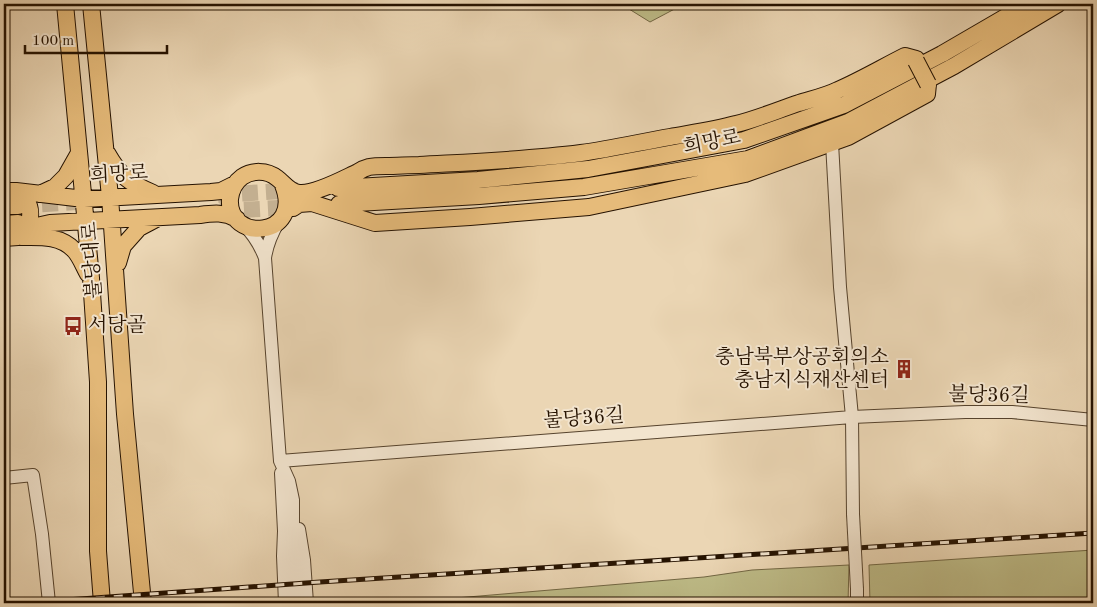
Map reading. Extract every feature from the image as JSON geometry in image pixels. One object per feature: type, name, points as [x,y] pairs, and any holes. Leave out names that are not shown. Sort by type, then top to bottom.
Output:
[{"type":"main road","name":"불당대로","points":[[65,4],[91,278],[98,382],[98,551],[102,603]]},
{"type":"main road","name":"불당대로","points":[[91,4],[112,219],[126,423],[142,603]]},
{"type":"main road","name":"희망로","points":[[1028,4],[942,54],[844,104],[744,140],[588,170],[338,196],[479,196],[584,187],[748,159],[848,122],[954,66],[1058,4]]},
{"type":"main road","points":[[14,231],[50,223],[214,213],[230,215],[241,222],[253,229],[263,229],[272,226],[299,204],[312,203],[375,223],[589,207],[746,174],[832,143],[927,94],[928,84],[916,60],[905,56],[838,90],[736,124],[575,154],[479,162],[370,167],[312,193],[298,194],[269,173],[250,173],[242,177],[235,184],[231,193],[232,211],[241,222]]},
{"type":"main road","points":[[105,151],[116,170],[135,186],[158,195]]},
{"type":"main road","points":[[40,194],[55,187],[66,176],[79,153]]},
{"type":"main road","name":"희망로","points":[[10,199],[40,194],[84,199],[158,195],[221,190],[235,184]]},
{"type":"main road","points":[[282,217],[288,204],[284,185]]},
{"type":"main road","points":[[10,199],[26,200],[29,206],[29,226],[14,231]]},
{"type":"main road","points":[[115,270],[123,246],[139,228],[160,217]]},
{"type":"main road","points":[[14,231],[63,241],[75,250],[91,278]]},
{"type":"street","points":[[832,143],[840,287],[852,417],[853,514],[857,603]]},
{"type":"street","points":[[282,217],[267,244],[265,258],[280,461],[286,603]]},
{"type":"street","points":[[241,222],[260,245],[265,258]]},
{"type":"street","name":"불당36길","points":[[280,461],[852,417],[1012,412],[1093,420]]},
{"type":"street","points":[[280,461],[289,481],[293,500],[304,560],[307,603]]},
{"type":"street","points":[[4,478],[33,476],[42,534],[49,603]]},
{"type":"street","points":[[293,500],[293,555],[296,603]]},
{"type":"shaded area","points":[[621,4],[684,4],[650,22]]},
{"type":"shaded area","points":[[1093,550],[1093,603],[870,603],[869,565]]},
{"type":"shaded area","points":[[849,565],[848,603],[397,603],[704,577],[752,570]]},
{"type":"tunnel","points":[[218,195],[298,190]]},
{"type":"tunnel","points":[[18,206],[76,202]]},
{"type":"tunnel","points":[[220,211],[298,207]]},
{"type":"railway","points":[[24,603],[320,582],[1093,533]]},
{"type":"place","name":"서당골","points":[[73,326]]},
{"type":"place","name":"충남북부상공회의소 충남지식재산센터","points":[[904,369]]}]
